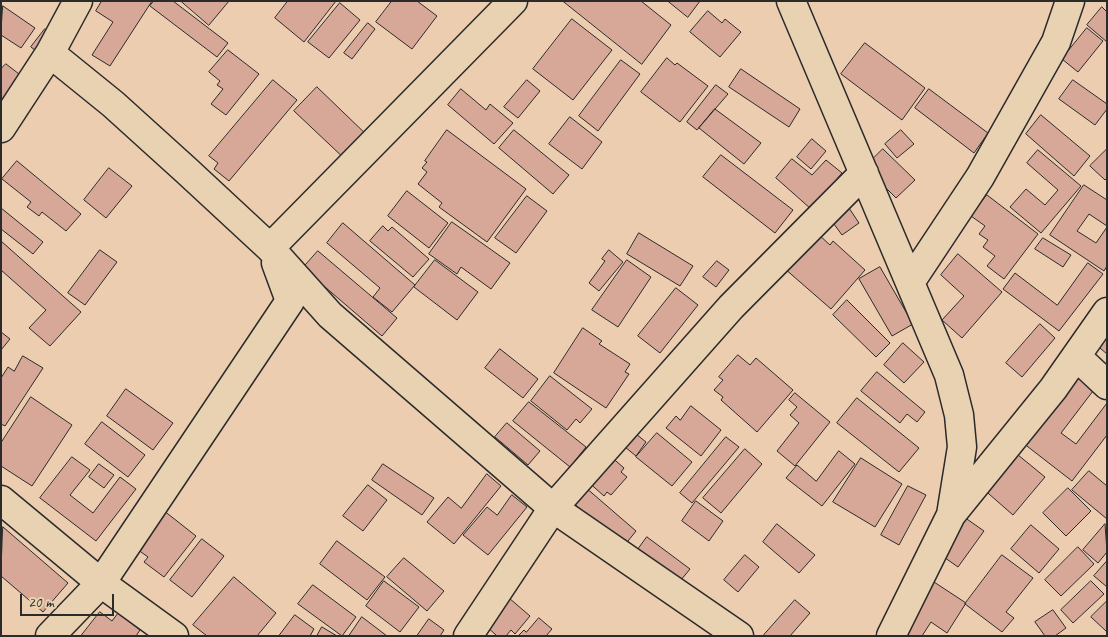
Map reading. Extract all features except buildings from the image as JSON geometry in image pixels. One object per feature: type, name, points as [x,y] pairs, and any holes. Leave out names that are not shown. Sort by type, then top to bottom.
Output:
[{"type":"street","points":[[1,128],[50,53],[78,1]]},
{"type":"street","points":[[270,248],[512,1]]},
{"type":"street","points":[[791,1],[911,281],[949,375],[959,415],[962,447],[951,515]]},
{"type":"street","points":[[911,281],[980,177],[1056,42],[1070,1]]},
{"type":"street","points":[[50,53],[113,104],[270,248],[330,314],[553,508],[739,636]]},
{"type":"street","points":[[468,636],[553,508],[731,307],[864,173]]},
{"type":"street","points":[[50,636],[101,583],[290,301],[270,248]]},
{"type":"street","points":[[891,636],[951,515],[1077,357],[1107,312]]},
{"type":"street","points":[[1077,357],[1107,385]]},
{"type":"street","points":[[962,447],[997,458]]},
{"type":"street","points":[[1,500],[101,583],[174,636]]}]
